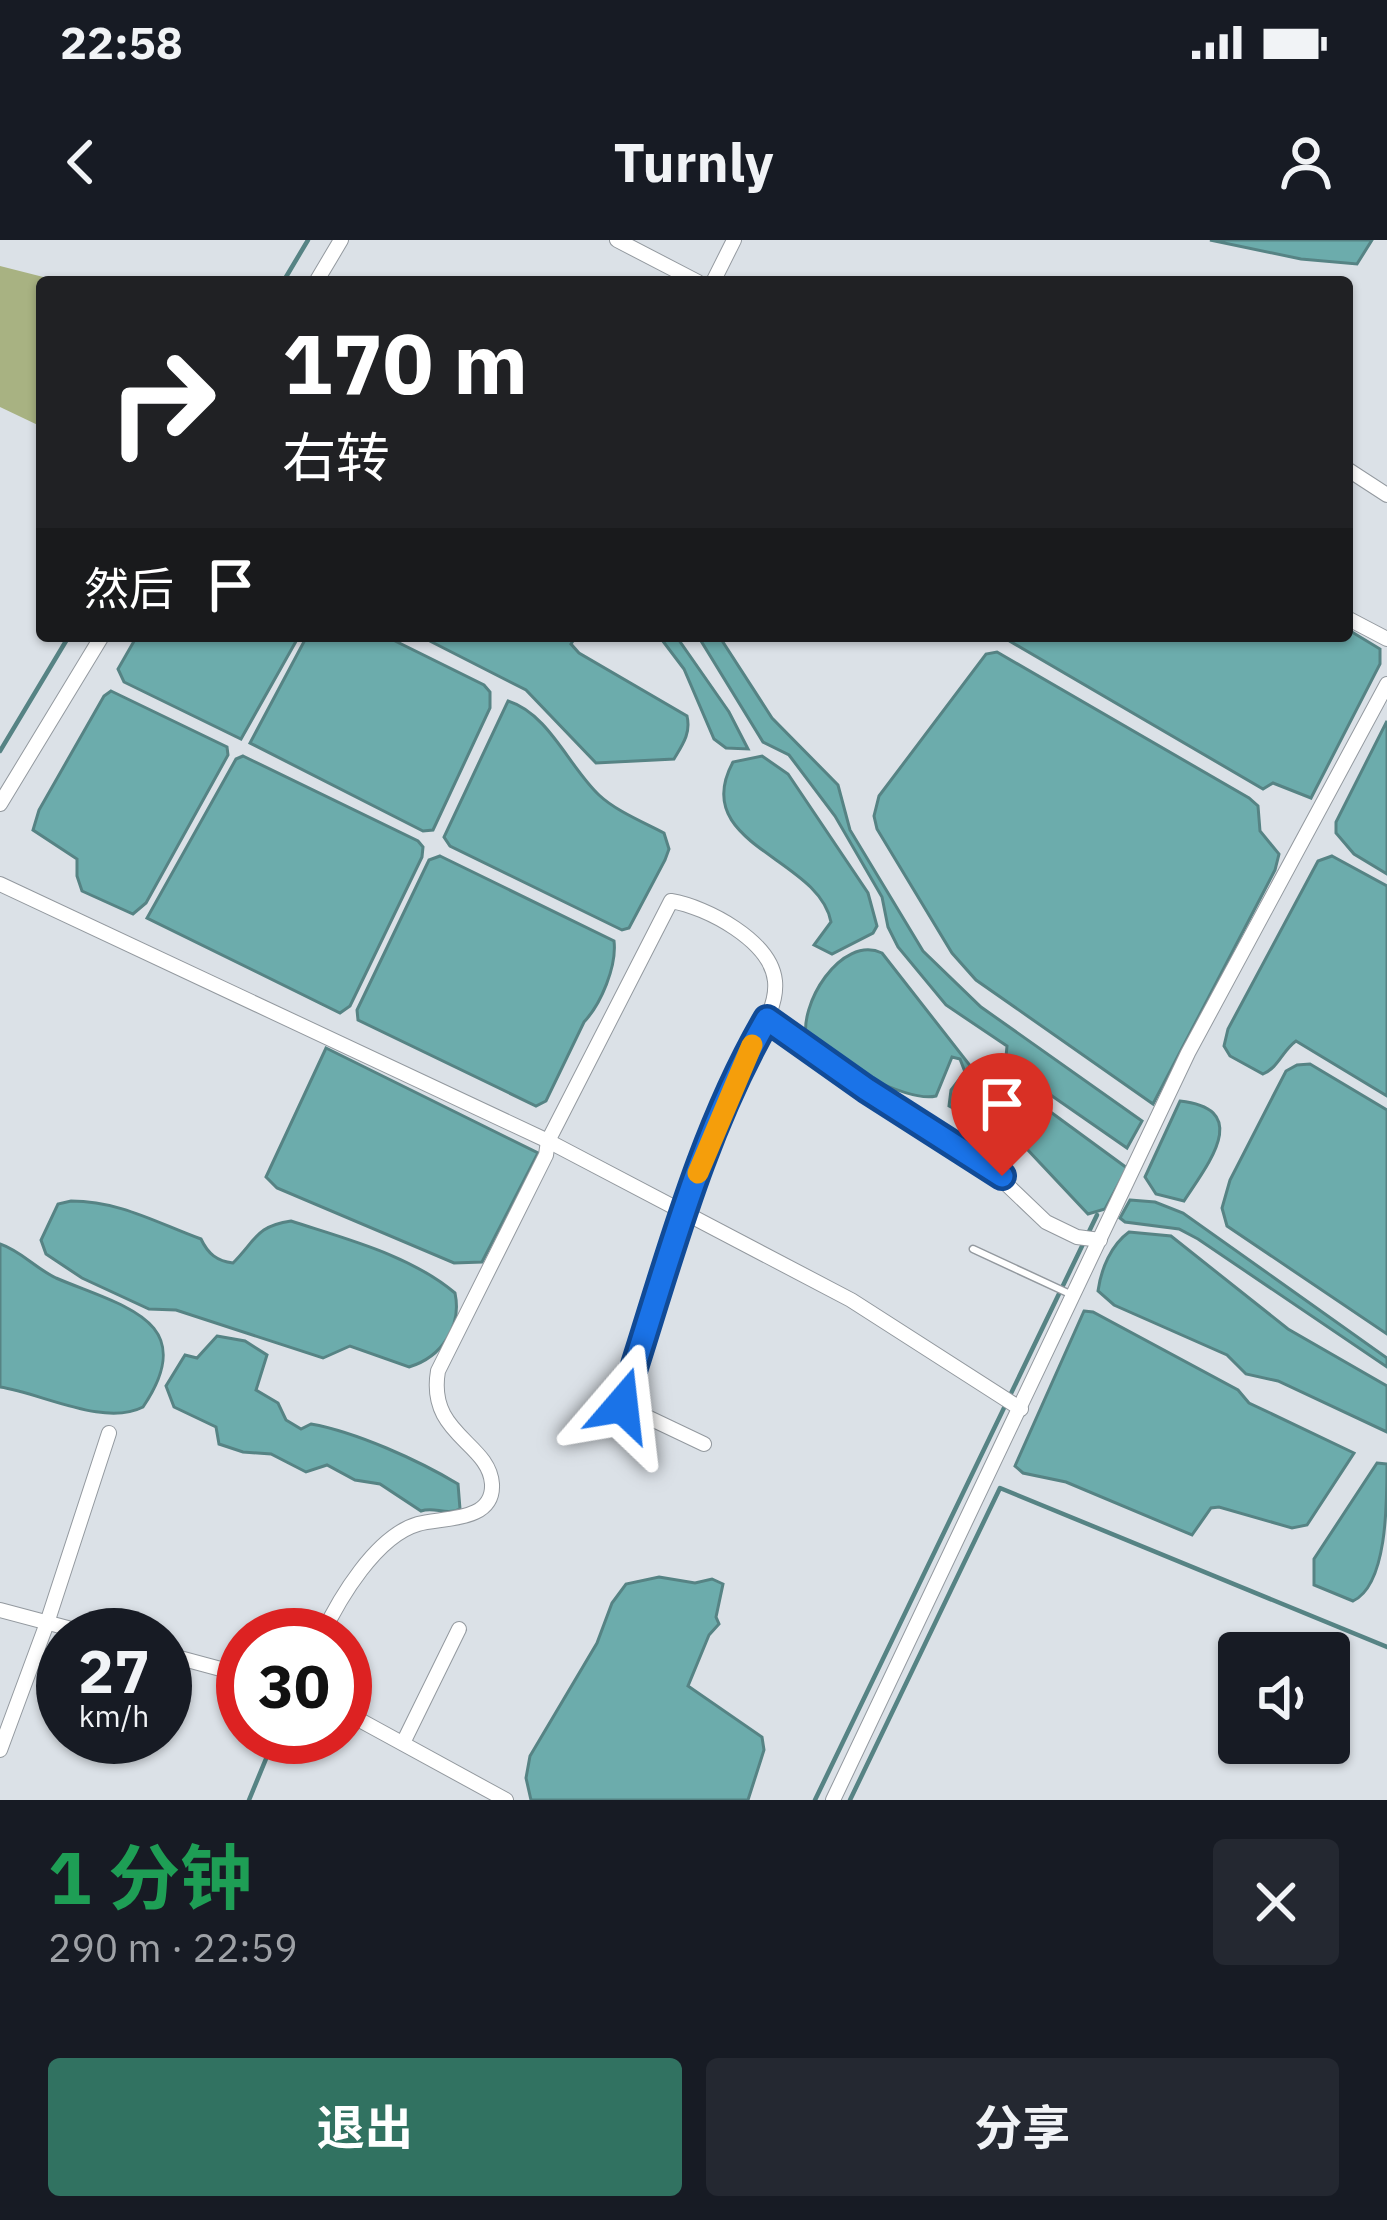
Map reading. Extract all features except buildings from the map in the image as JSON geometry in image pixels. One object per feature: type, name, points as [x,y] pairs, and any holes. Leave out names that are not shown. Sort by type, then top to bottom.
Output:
[{"type":"street","points":[[320,276],[341,240]]},
{"type":"street","points":[[617,240],[686,276]]},
{"type":"street","points":[[716,276],[734,240]]},
{"type":"street","points":[[1353,473],[1387,495]]},
{"type":"street","points":[[1353,621],[1387,639]]},
{"type":"street","points":[[0,805],[98,642]]},
{"type":"street","points":[[833,1800],[1188,1054],[1387,684]]},
{"type":"street","points":[[0,884],[548,1141],[851,1300],[1021,1408]]},
{"type":"street","points":[[335,1608],[341,1595],[399,1534],[418,1524],[457,1520],[488,1502],[492,1486],[488,1470],[438,1405],[438,1371],[546,1155],[548,1141],[671,901],[689,904],[750,940],[770,962],[775,991],[682,1212],[622,1405],[704,1444]]},
{"type":"street","points":[[767,1019],[866,1089],[980,1159],[1046,1222],[1077,1237],[1100,1240]]},
{"type":"street","points":[[52,1608],[109,1433]]},
{"type":"street","points":[[0,1610],[36,1619]]},
{"type":"street","points":[[403,1743],[459,1629]]},
{"type":"street","points":[[0,1750],[36,1652]]},
{"type":"street","points":[[372,1726],[506,1800]]},
{"type":"lane","points":[[973,1249],[1074,1296]]},
{"type":"green space","points":[[0,266],[39,276],[36,424],[0,407]]},
{"type":"water","points":[[1210,240],[1372,240],[1357,264],[1301,259]]},
{"type":"water","points":[[1353,633],[1380,649],[1380,664],[1311,798],[1273,783],[1263,789],[1011,642],[1353,642]]},
{"type":"water","points":[[134,642],[296,642],[241,739],[124,682],[118,669]]},
{"type":"water","points":[[304,642],[397,642],[490,692],[490,708],[433,830],[423,831],[250,743]]},
{"type":"water","points":[[432,642],[572,642],[579,653],[687,716],[688,728],[674,759],[596,763],[526,690]]},
{"type":"water","points":[[664,642],[680,642],[729,712],[748,749],[726,748],[714,739],[684,669]]},
{"type":"water","points":[[702,642],[723,642],[772,718],[838,785],[850,830],[923,951],[981,1007],[1142,1121],[1127,1148],[1019,1073],[1011,1083],[1127,1168],[1105,1209],[1088,1214],[1025,1147],[949,1106],[951,1090],[965,1072],[960,1059],[952,1057],[936,1096],[923,1096],[870,1078],[807,1041],[809,1010],[825,977],[852,954],[867,950],[882,953],[982,1081],[998,1074],[1007,1046],[946,1005],[898,947],[882,897],[835,816],[789,755],[763,742]]},
{"type":"water","points":[[997,652],[1249,798],[1258,806],[1260,831],[1279,854],[1275,870],[1153,1104],[976,980],[952,953],[877,829],[874,816],[879,796],[986,654]]},
{"type":"water","points":[[111,691],[227,747],[228,755],[146,903],[133,914],[82,891],[77,859],[33,830],[39,810]]},
{"type":"water","points":[[508,701],[535,717],[606,801],[664,833],[669,849],[665,860],[629,928],[622,930],[450,846],[444,837]]},
{"type":"water","points":[[1387,721],[1387,874],[1354,854],[1336,833],[1336,822]]},
{"type":"water","points":[[243,756],[423,847],[350,1006],[340,1013],[147,918],[236,759]]},
{"type":"water","points":[[762,756],[788,774],[868,893],[877,926],[873,933],[832,954],[814,945],[831,922],[821,900],[741,832],[728,813],[724,790],[733,762]]},
{"type":"water","points":[[440,856],[614,941],[602,995],[546,1101],[536,1106],[358,1020],[357,1010],[429,860]]},
{"type":"water","points":[[1332,856],[1387,886],[1387,1096],[1296,1041],[1263,1074],[1230,1056],[1224,1046],[1228,1029],[1318,861]]},
{"type":"water","points":[[326,1048],[538,1153],[482,1262],[454,1263],[277,1188],[266,1177]]},
{"type":"water","points":[[1310,1064],[1387,1110],[1387,1334],[1227,1226],[1222,1208],[1230,1180],[1286,1071]]},
{"type":"water","points":[[1180,1101],[1202,1106],[1215,1115],[1220,1126],[1213,1155],[1184,1201],[1156,1194],[1145,1177]]},
{"type":"water","points":[[1130,1200],[1155,1202],[1183,1213],[1387,1358],[1387,1367],[1198,1239],[1179,1229],[1125,1222],[1120,1218]]},
{"type":"water","points":[[58,1204],[106,1205],[153,1220],[201,1239],[214,1256],[233,1263],[263,1230],[279,1223],[291,1221],[355,1242],[418,1268],[455,1293],[452,1328],[440,1348],[409,1367],[350,1346],[323,1358],[176,1310],[149,1309],[82,1278],[46,1254],[41,1240]]},
{"type":"water","points":[[1129,1232],[1171,1236],[1288,1329],[1387,1386],[1387,1432],[1278,1381],[1246,1374],[1227,1355],[1114,1305],[1098,1291],[1099,1283],[1112,1251]]},
{"type":"water","points":[[0,1244],[56,1278],[146,1320],[159,1335],[163,1354],[159,1378],[143,1407],[127,1412],[91,1411],[0,1387]]},
{"type":"water","points":[[1084,1311],[1238,1390],[1249,1403],[1354,1453],[1307,1525],[1292,1528],[1219,1507],[1211,1508],[1192,1535],[1066,1482],[1023,1473],[1015,1466]]},
{"type":"water","points":[[217,1336],[245,1341],[267,1355],[256,1390],[278,1403],[286,1420],[301,1429],[311,1424],[347,1433],[424,1466],[458,1484],[460,1509],[421,1511],[380,1484],[355,1480],[327,1465],[306,1472],[271,1454],[219,1444],[216,1427],[174,1407],[166,1386],[185,1355],[197,1358]]},
{"type":"water","points":[[1377,1463],[1387,1464],[1383,1542],[1373,1579],[1353,1601],[1314,1585],[1314,1559]]},
{"type":"water","points":[[659,1577],[695,1583],[712,1579],[723,1584],[716,1617],[719,1624],[709,1635],[688,1686],[762,1737],[764,1750],[748,1800],[531,1800],[526,1778],[530,1756],[597,1643],[612,1603],[626,1584]]},
{"type":"waterway","points":[[287,276],[308,240]]},
{"type":"waterway","points":[[0,751],[65,642]]},
{"type":"waterway","points":[[815,1800],[1097,1215]]},
{"type":"waterway","points":[[850,1800],[1000,1488],[1387,1647]]},
{"type":"waterway","points":[[249,1800],[264,1764]]},
{"type":"slow traffic","points":[[698,1173],[752,1045]]},
{"type":"route","points":[[622,1405],[682,1212],[732,1086],[767,1019],[1002,1176]]}]
